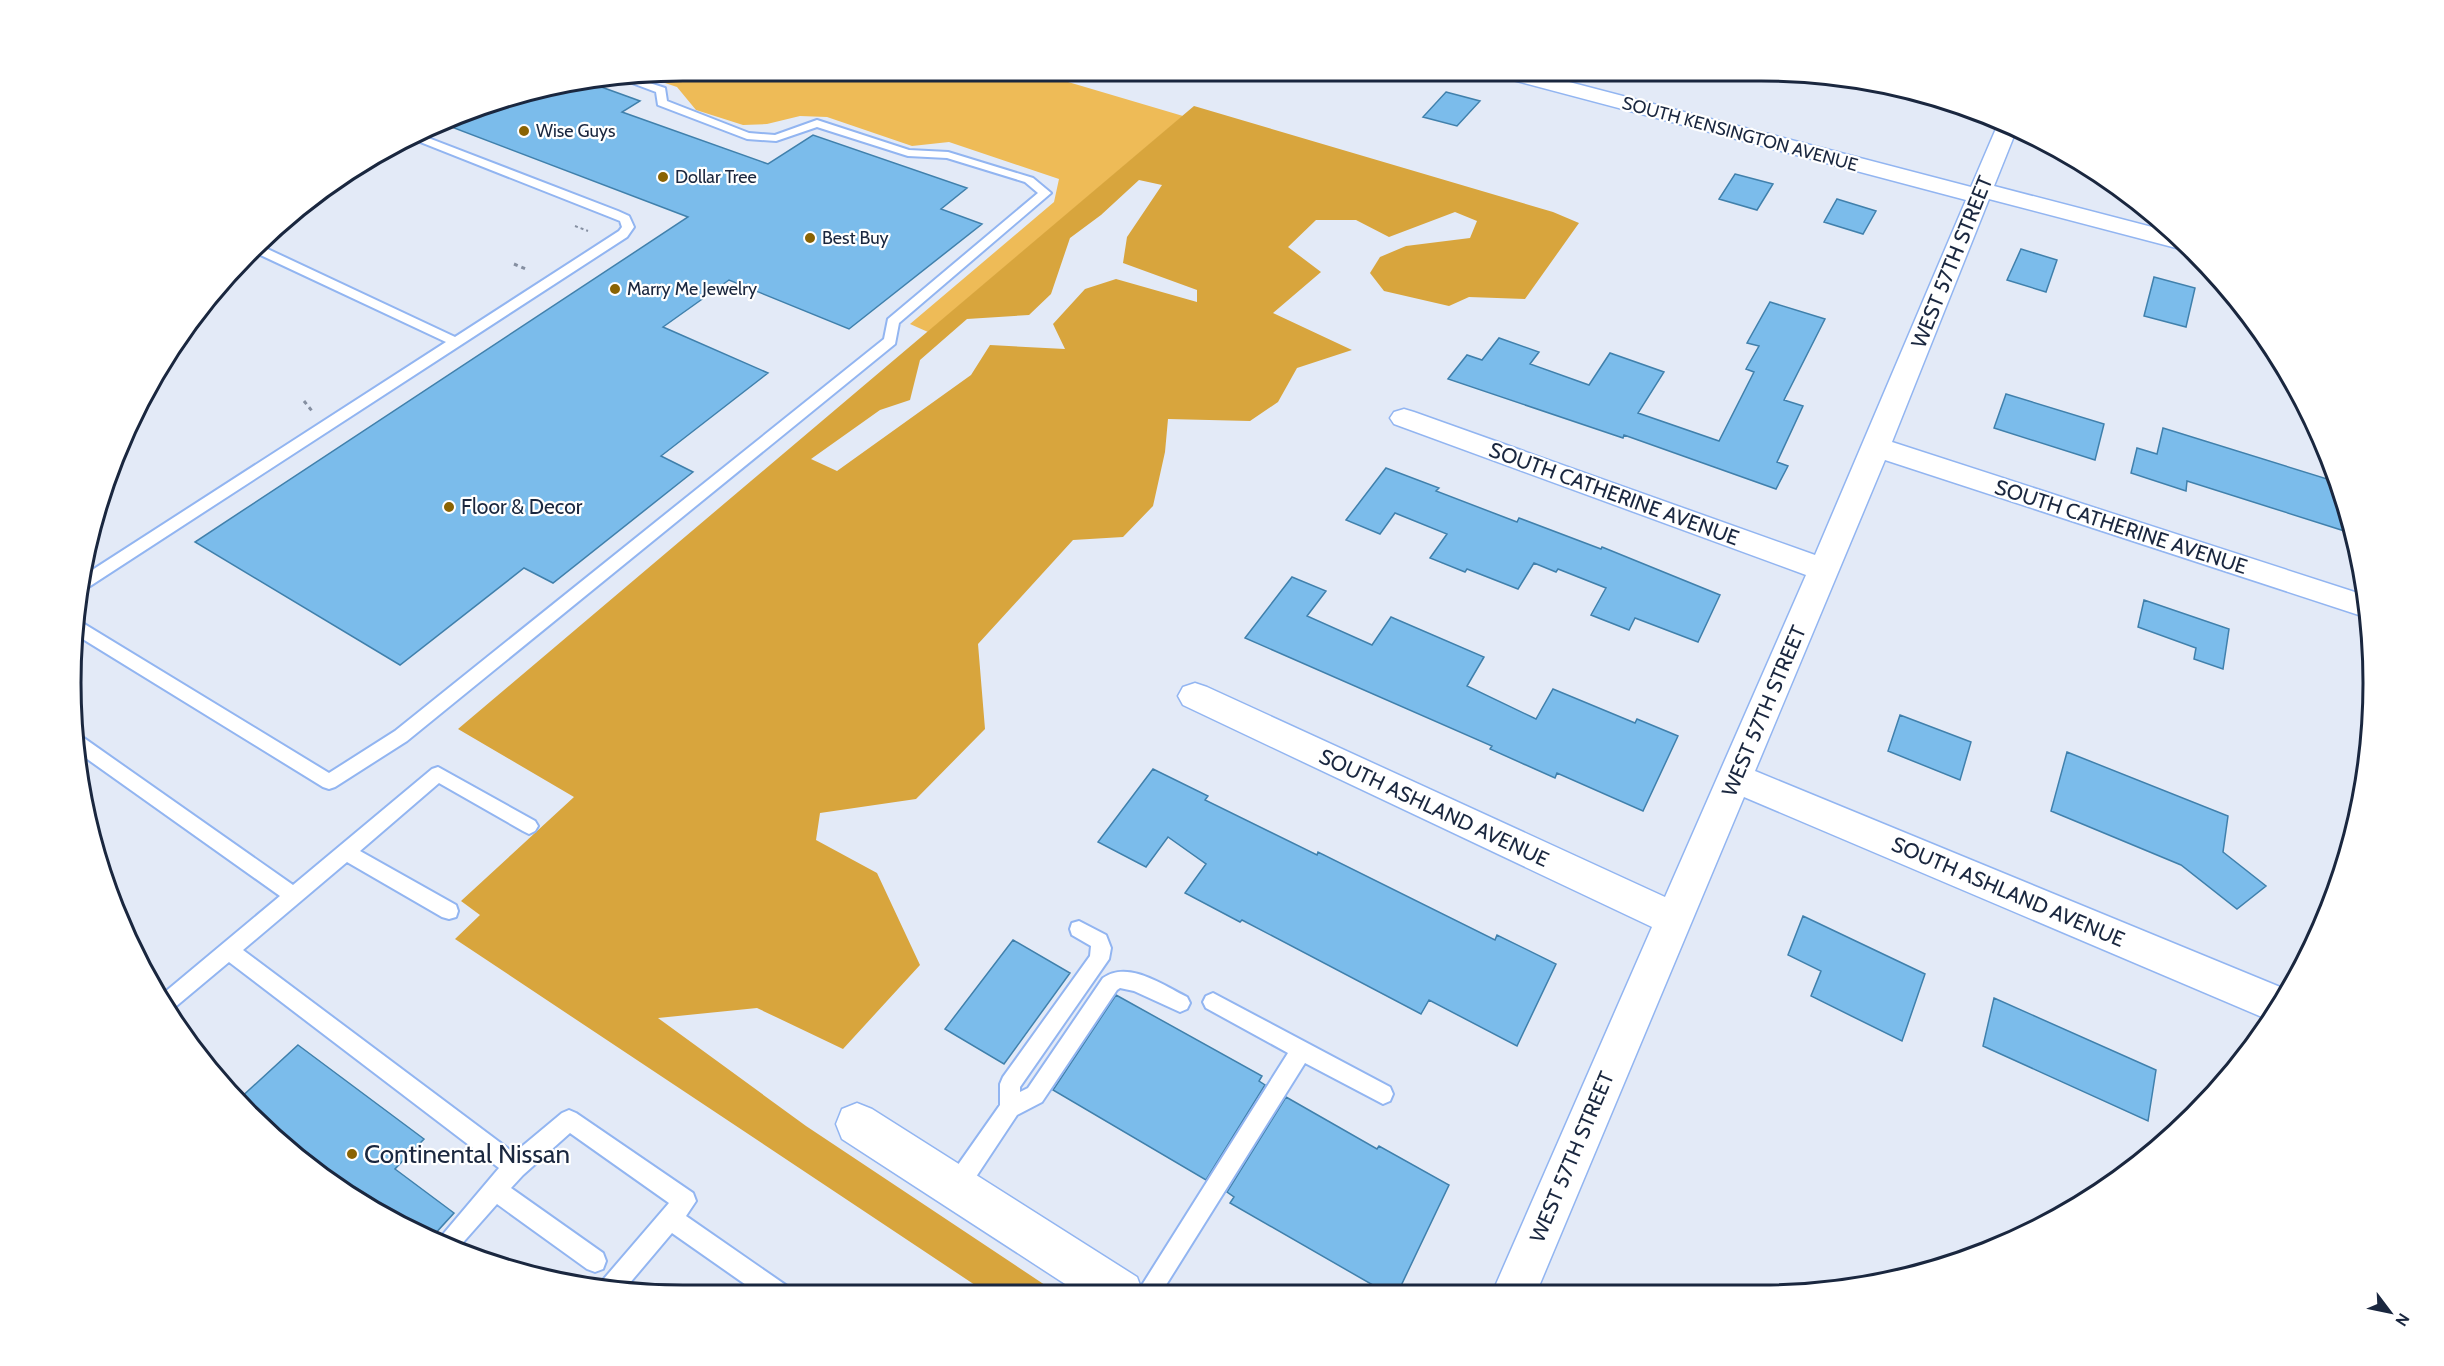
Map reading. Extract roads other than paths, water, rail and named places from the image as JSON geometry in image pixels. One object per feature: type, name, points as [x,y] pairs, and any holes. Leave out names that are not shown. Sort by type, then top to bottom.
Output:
[{"type":"street","name":"SOUTH KENSINGTON AVENUE","points":[[1540,81],[2168,239]]},
{"type":"street","name":"WEST 57TH STREET","points":[[1518,1285],[1824,570],[2005,133]]},
{"type":"street","name":"SOUTH CATHERINE AVENUE","points":[[1404,418],[1824,570]]},
{"type":"street","name":"SOUTH CATHERINE AVENUE","points":[[1876,447],[2358,604]]},
{"type":"street","name":"SOUTH ASHLAND AVENUE","points":[[1195,696],[1674,919]]},
{"type":"street","name":"SOUTH ASHLAND AVENUE","points":[[1736,778],[2271,1002]]},
{"type":"street","points":[[857,1124],[1108,1285]]},
{"type":"lane","points":[[83,631],[329,782],[401,736],[890,341],[893,322],[1045,193],[1029,180],[948,155],[908,153],[817,123],[776,138],[747,136],[662,103],[661,90],[639,82]]},
{"type":"lane","points":[[91,578],[623,234],[628,227],[628,223],[614,214],[424,140]]},
{"type":"lane","points":[[263,252],[454,341]]},
{"type":"lane","points":[[85,748],[292,894]]},
{"type":"lane","points":[[171,999],[292,894],[438,774],[529,826]]},
{"type":"lane","points":[[345,851],[449,911]]},
{"type":"lane","points":[[1010,1108],[1010,1083],[1099,959],[1101,948],[1099,941],[1079,929]]},
{"type":"lane","points":[[228,950],[515,1167]]},
{"type":"lane","points":[[955,1188],[1010,1108],[1035,1095],[1110,984],[1117,979],[1136,982],[1180,1003]]},
{"type":"lane","points":[[1214,1002],[1383,1094]]},
{"type":"lane","points":[[1153,1285],[1302,1050]]},
{"type":"lane","points":[[452,1239],[515,1167],[568,1119],[685,1201],[617,1281]]},
{"type":"lane","points":[[495,1190],[595,1261]]},
{"type":"lane","points":[[670,1218],[766,1285]]},
{"type":"place","name":"Wise Guys","points":[[524,131]]},
{"type":"place","name":"Dollar Tree","points":[[663,177]]},
{"type":"place","name":"Best Buy","points":[[810,238]]},
{"type":"place","name":"Marry Me Jewelry","points":[[615,289]]},
{"type":"place","name":"Floor & Decor","points":[[449,507]]},
{"type":"place","name":"Continental Nissan","points":[[352,1154]]}]
